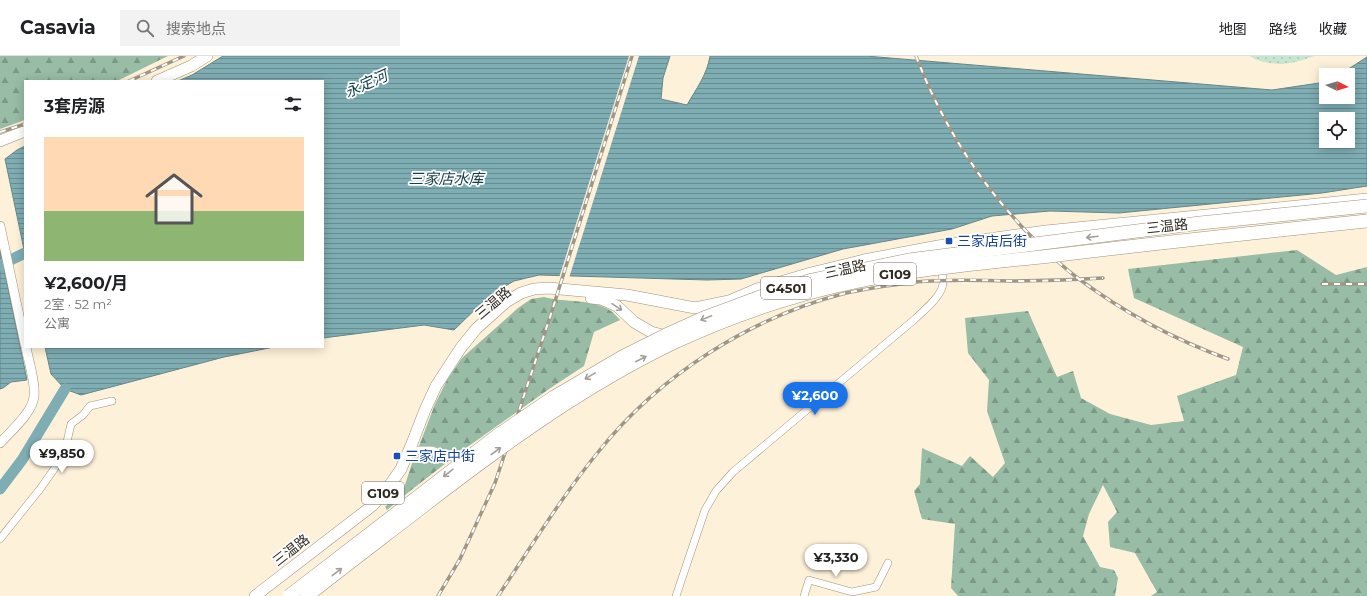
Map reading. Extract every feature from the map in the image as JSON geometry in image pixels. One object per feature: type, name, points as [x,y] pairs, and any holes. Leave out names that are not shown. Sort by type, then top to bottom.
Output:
[{"type":"highway","name":"G4501","points":[[289,596],[498,435],[554,397],[622,357],[666,335],[706,317],[757,298],[812,280],[909,260],[1361,203]]},
{"type":"highway","points":[[860,281],[910,272],[1202,238]]},
{"type":"highway","points":[[306,596],[503,446],[560,406],[627,366],[675,342],[710,327]]},
{"type":"main road","points":[[159,80],[191,66],[207,56]]},
{"type":"main road","points":[[0,141],[24,132]]},
{"type":"main road","name":"三温路","points":[[256,596],[372,506],[387,489],[410,450],[424,410],[436,386],[460,349],[476,329],[506,302],[521,293],[534,289],[549,288],[627,295],[695,308],[729,301],[757,289],[811,273],[864,260],[938,246],[1046,231],[1361,203],[1367,199]]},
{"type":"main road","name":"三温路","points":[[460,349],[479,335],[509,306],[522,297],[534,293],[548,293],[601,300],[617,306],[634,322],[651,332],[672,337],[690,334],[762,308],[815,292],[860,281],[941,267],[1367,221]]},
{"type":"street","points":[[1361,203],[1367,194]]},
{"type":"street","points":[[0,226],[24,341]]},
{"type":"street","points":[[676,596],[705,510],[716,491],[733,472],[915,319],[930,304],[941,290],[943,284],[938,246]]},
{"type":"street","points":[[0,443],[28,412],[33,403],[35,395],[34,387],[25,348]]},
{"type":"street","points":[[0,539],[40,489],[64,454],[71,424],[90,406],[112,400]]},
{"type":"street","points":[[410,450],[432,450],[451,457]]},
{"type":"street","points":[[804,596],[809,580],[852,592],[876,587],[888,563]]},
{"type":"green space","points":[[0,56],[168,56],[119,80],[24,80],[24,120],[0,129]]},
{"type":"green space","points":[[1250,56],[1314,56],[1301,61],[1275,64],[1261,61]]},
{"type":"green space","points":[[1297,250],[1336,275],[1367,267],[1367,596],[1151,596],[1157,592],[1135,553],[1110,547],[1108,522],[1117,512],[1103,485],[1089,514],[1083,536],[1100,567],[1114,570],[1118,578],[1115,596],[958,596],[951,588],[955,524],[922,519],[914,491],[920,484],[922,448],[962,466],[970,456],[993,477],[1005,463],[987,411],[989,380],[968,353],[965,318],[1028,311],[1057,377],[1073,371],[1081,398],[1110,414],[1151,425],[1184,421],[1177,396],[1236,375],[1243,347],[1134,298],[1128,269]]},
{"type":"green space","points":[[544,297],[595,304],[611,311],[620,320],[594,332],[584,366],[459,453],[453,454],[433,446],[419,446],[435,404],[447,380],[462,358],[518,308],[531,299]]},
{"type":"green space","points":[[415,454],[436,454],[450,460],[387,510],[385,507],[404,488]]},
{"type":"water","name":"三家店水库","points":[[223,56],[670,56],[663,78],[661,99],[687,105],[704,76],[710,56],[866,56],[1272,90],[1319,83],[1319,104],[1355,104],[1355,68],[1350,68],[1367,57],[1367,186],[1322,193],[1119,213],[1050,211],[992,216],[952,229],[843,249],[741,279],[707,280],[539,275],[514,281],[490,295],[454,330],[424,325],[324,338],[324,80],[180,80],[192,75]]},
{"type":"water","points":[[24,146],[24,249],[5,159]]},
{"type":"water","points":[[0,249],[27,380],[11,382],[0,389]]},
{"type":"water","points":[[45,348],[269,348],[224,357],[81,395],[65,389],[51,374]]},
{"type":"pier","points":[[629,56],[639,56],[569,278],[559,278]]},
{"type":"waterway","name":"永定河","points":[[0,265],[24,253]]},
{"type":"waterway","points":[[0,489],[22,460],[65,389]]},
{"type":"railway","points":[[131,80],[184,56]]},
{"type":"railway","points":[[438,596],[460,559],[495,483],[551,314],[632,56]]},
{"type":"railway","points":[[916,56],[939,108],[968,157],[1001,203],[1040,245],[1059,263],[1097,292],[1150,325],[1188,343],[1228,359]]},
{"type":"railway","points":[[0,132],[24,124]]},
{"type":"railway","points":[[498,596],[585,468],[623,423],[679,374],[710,352],[742,334],[776,317],[811,304],[846,293],[880,287],[939,280],[1034,281],[1103,278]]},
{"type":"railway","points":[[1322,284],[1367,284]]},
{"type":"place","name":"三家店后街","points":[[949,241]]},
{"type":"place","name":"三家店中街","points":[[397,456]]}]
